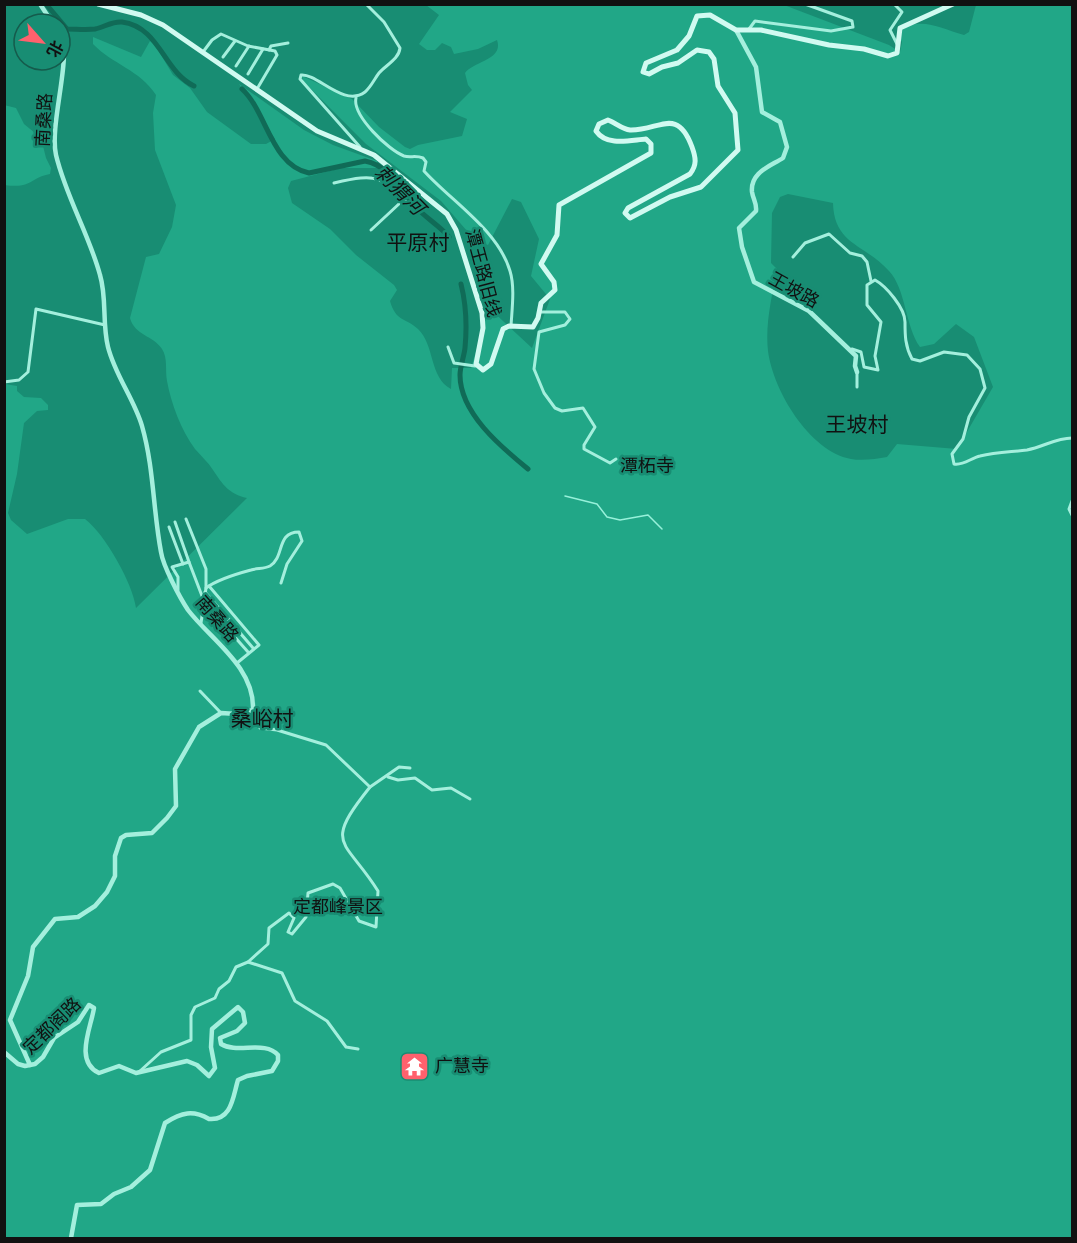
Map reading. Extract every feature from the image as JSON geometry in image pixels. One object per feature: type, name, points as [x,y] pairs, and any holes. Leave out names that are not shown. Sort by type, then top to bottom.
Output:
[{"type":"main road","name":"潭王路旧线","points":[[98,4],[152,19],[323,135],[379,159],[443,210],[456,230],[482,313],[483,328],[477,362],[478,368],[483,370],[490,366],[502,331],[511,326],[531,328],[537,322],[543,301],[555,290],[554,282],[541,264],[557,235],[559,205],[568,198],[588,191],[623,166],[648,157],[652,150],[651,144],[646,139],[626,142],[602,137],[597,133],[599,124],[609,120],[629,130],[657,124],[678,126],[686,133],[694,152],[696,164],[690,174],[628,208],[625,213],[630,218],[670,197],[701,187],[736,153],[738,144],[735,113],[718,86],[714,59],[709,52],[697,50],[678,63],[659,68],[649,74],[644,73],[643,68],[646,63],[677,50],[689,36],[693,21],[699,15],[714,16],[736,30],[864,49],[888,56],[897,53],[898,47]]},
{"type":"main road","points":[[898,47],[900,28],[953,4]]},
{"type":"street","points":[[363,151],[300,79],[303,74],[325,87],[344,93],[358,94],[367,91],[380,72],[397,56],[400,48],[384,22],[366,4]]},
{"type":"street","points":[[748,30],[755,21],[831,31],[853,27],[852,21],[805,4]]},
{"type":"street","points":[[894,4],[902,12],[890,30],[898,47]]},
{"type":"street","name":"王坡路","points":[[736,30],[756,67],[762,112],[782,124],[787,147],[783,158],[765,166],[755,181],[752,191],[756,211],[739,228],[753,280],[769,292],[809,312],[834,337],[852,349]]},
{"type":"street","points":[[203,52],[217,35],[221,34],[249,46],[277,52],[275,61],[256,89]]},
{"type":"street","points":[[223,57],[235,41]]},
{"type":"street","points":[[269,50],[271,46],[288,43]]},
{"type":"street","points":[[236,66],[249,46]]},
{"type":"street","points":[[249,74],[264,50]]},
{"type":"street","name":"南桑路","points":[[61,72],[55,116],[56,153],[71,206],[100,275],[109,351],[141,423],[146,441],[154,478],[161,551],[187,608],[236,664],[252,693],[253,710]]},
{"type":"street","points":[[356,98],[357,110],[381,141],[404,156],[423,158],[426,162],[424,171],[443,192],[460,202],[479,226],[491,235],[510,272],[511,326]]},
{"type":"street","points":[[334,183],[364,176],[384,181],[414,210]]},
{"type":"street","points":[[371,230],[415,189]]},
{"type":"street","points":[[794,257],[805,243],[829,234],[850,253],[862,256],[867,262],[871,281],[867,287],[867,304],[881,322],[875,358],[879,369],[874,371],[864,367],[861,352],[852,349]]},
{"type":"street","points":[[871,281],[875,280],[883,285],[898,305],[905,319],[903,333],[912,359],[922,361],[941,352],[965,354],[981,369],[985,388],[969,417],[963,439],[952,454],[954,464],[960,465],[979,456],[1008,450],[1028,450],[1058,439],[1072,438]]},
{"type":"street","points":[[4,382],[19,380],[28,372],[36,309],[105,325]]},
{"type":"street","points":[[540,312],[565,312],[570,319],[565,325],[542,330],[537,336],[534,369],[544,393],[555,408],[562,411],[583,408],[595,427],[584,444],[584,448],[610,463],[616,459]]},
{"type":"street","points":[[448,347],[451,359],[456,364],[476,366]]},
{"type":"street","points":[[852,349],[856,356],[857,387]]},
{"type":"street","points":[[1072,501],[1070,506],[1072,515]]},
{"type":"street","points":[[186,519],[206,569],[207,589],[203,599],[201,623]]},
{"type":"street","points":[[175,522],[203,599],[248,652]]},
{"type":"street","points":[[169,527],[183,564]]},
{"type":"street","points":[[207,589],[247,571],[270,566],[276,560],[282,541],[289,534],[299,532],[302,541],[287,564],[281,583]]},
{"type":"street","points":[[178,590],[178,577],[172,567],[189,562]]},
{"type":"street","points":[[207,589],[259,645],[236,664]]},
{"type":"street","points":[[207,589],[253,648]]},
{"type":"street","points":[[200,691],[221,713]]},
{"type":"street","points":[[4,1052],[18,1064],[30,1065],[10,1020],[28,976],[33,947],[55,919],[78,917],[107,892],[115,876],[115,856],[121,838],[126,835],[152,833],[167,818],[176,806],[175,776],[178,763],[199,727],[221,713],[237,714],[253,710],[260,728],[278,730],[326,745],[370,788]]},
{"type":"street","points":[[387,777],[399,767],[410,768]]},
{"type":"street","points":[[140,1071],[161,1052],[191,1040],[191,1015],[195,1007],[215,998],[219,989],[229,981],[236,967],[248,962],[268,944],[269,928],[289,913],[294,918],[288,932],[292,934],[306,917],[308,893],[333,884],[340,888],[358,921],[376,927],[378,891],[352,859],[342,831],[350,814],[370,788],[381,778],[398,780],[415,778],[430,789],[451,788],[470,799]]},
{"type":"street","points":[[248,962],[282,973],[295,1001],[327,1021],[346,1047],[358,1049]]},
{"type":"street","name":"定都阁路","points":[[30,1065],[43,1057],[48,1046],[62,1030],[78,1022],[89,1005],[94,1008],[85,1048],[90,1065],[99,1073],[119,1066],[136,1073],[187,1060],[197,1065],[209,1076],[215,1068],[211,1047],[212,1029],[238,1007],[243,1012],[243,1027],[220,1038],[221,1044],[234,1048],[268,1049],[278,1055],[278,1062],[272,1071],[238,1080],[232,1103],[222,1116],[209,1119],[199,1112],[191,1112],[165,1123],[150,1170],[131,1187],[114,1194],[101,1204],[77,1205],[71,1239]]},
{"type":"green space","points":[[426,5],[784,5],[889,45],[900,52],[902,42],[899,37],[900,29],[925,24],[964,35],[969,32],[976,5],[1072,5],[1072,1238],[5,1238],[5,384],[17,386],[17,391],[24,397],[41,398],[48,405],[48,410],[37,411],[24,423],[17,474],[8,513],[11,520],[27,534],[68,519],[85,519],[101,536],[117,560],[130,586],[136,608],[247,498],[227,488],[190,442],[171,398],[164,353],[158,344],[132,324],[130,318],[146,257],[159,254],[172,227],[176,205],[155,150],[153,113],[156,95],[142,79],[93,44],[93,37],[141,57],[150,41],[155,45],[173,75],[190,88],[207,112],[251,144],[266,144],[275,139],[239,84],[304,130],[333,145],[377,161],[377,168],[341,168],[291,181],[288,188],[292,203],[330,229],[356,255],[394,285],[397,290],[390,301],[392,308],[398,316],[418,329],[427,343],[439,377],[451,389],[452,368],[471,368],[489,308],[532,348],[550,299],[531,276],[539,239],[521,202],[512,199],[488,245],[474,239],[441,201],[366,144],[303,81],[302,76],[352,99],[379,127],[410,149],[418,145],[462,136],[467,119],[450,112],[472,90],[465,73],[496,52],[497,40],[478,49],[454,54],[451,47],[442,43],[435,50],[427,50],[419,44],[439,15]],"holes":[[[788,194],[833,203],[835,217],[845,236],[880,262],[895,279],[911,329],[920,347],[934,344],[956,324],[974,337],[993,387],[957,449],[897,444],[887,457],[851,459],[836,454],[821,444],[808,432],[785,400],[771,367],[767,341],[768,320],[777,269],[771,263],[772,213],[780,197]]]},
{"type":"green space","points":[[4,105],[16,108],[24,124],[41,138],[51,168],[50,174],[20,186],[5,185]]},
{"type":"waterway","name":"刺猬河","points":[[46,4],[67,29],[95,29],[118,22],[135,26],[153,40],[175,70],[194,86]]},
{"type":"waterway","name":"刺猬河","points":[[242,89],[258,111],[278,149],[296,168],[309,173],[365,161],[374,164],[388,173],[418,209],[449,237]]},
{"type":"waterway","name":"刺猬河","points":[[461,284],[466,324],[465,348],[460,375],[467,403],[474,416],[495,440],[528,469]]},
{"type":"waterway","points":[[565,496],[597,504],[607,517],[620,520],[648,515],[662,529]]},
{"type":"place","name":"广慧寺","points":[[414,1066]]},
{"type":"district","name":"平原村","points":[[418,242]]},
{"type":"district","name":"王坡村","points":[[857,424]]},
{"type":"district","name":"桑峪村","points":[[262,718]]},
{"type":"park label","name":"潭柘寺","points":[[647,466]]},
{"type":"park label","name":"定都峰景区","points":[[338,907]]}]
